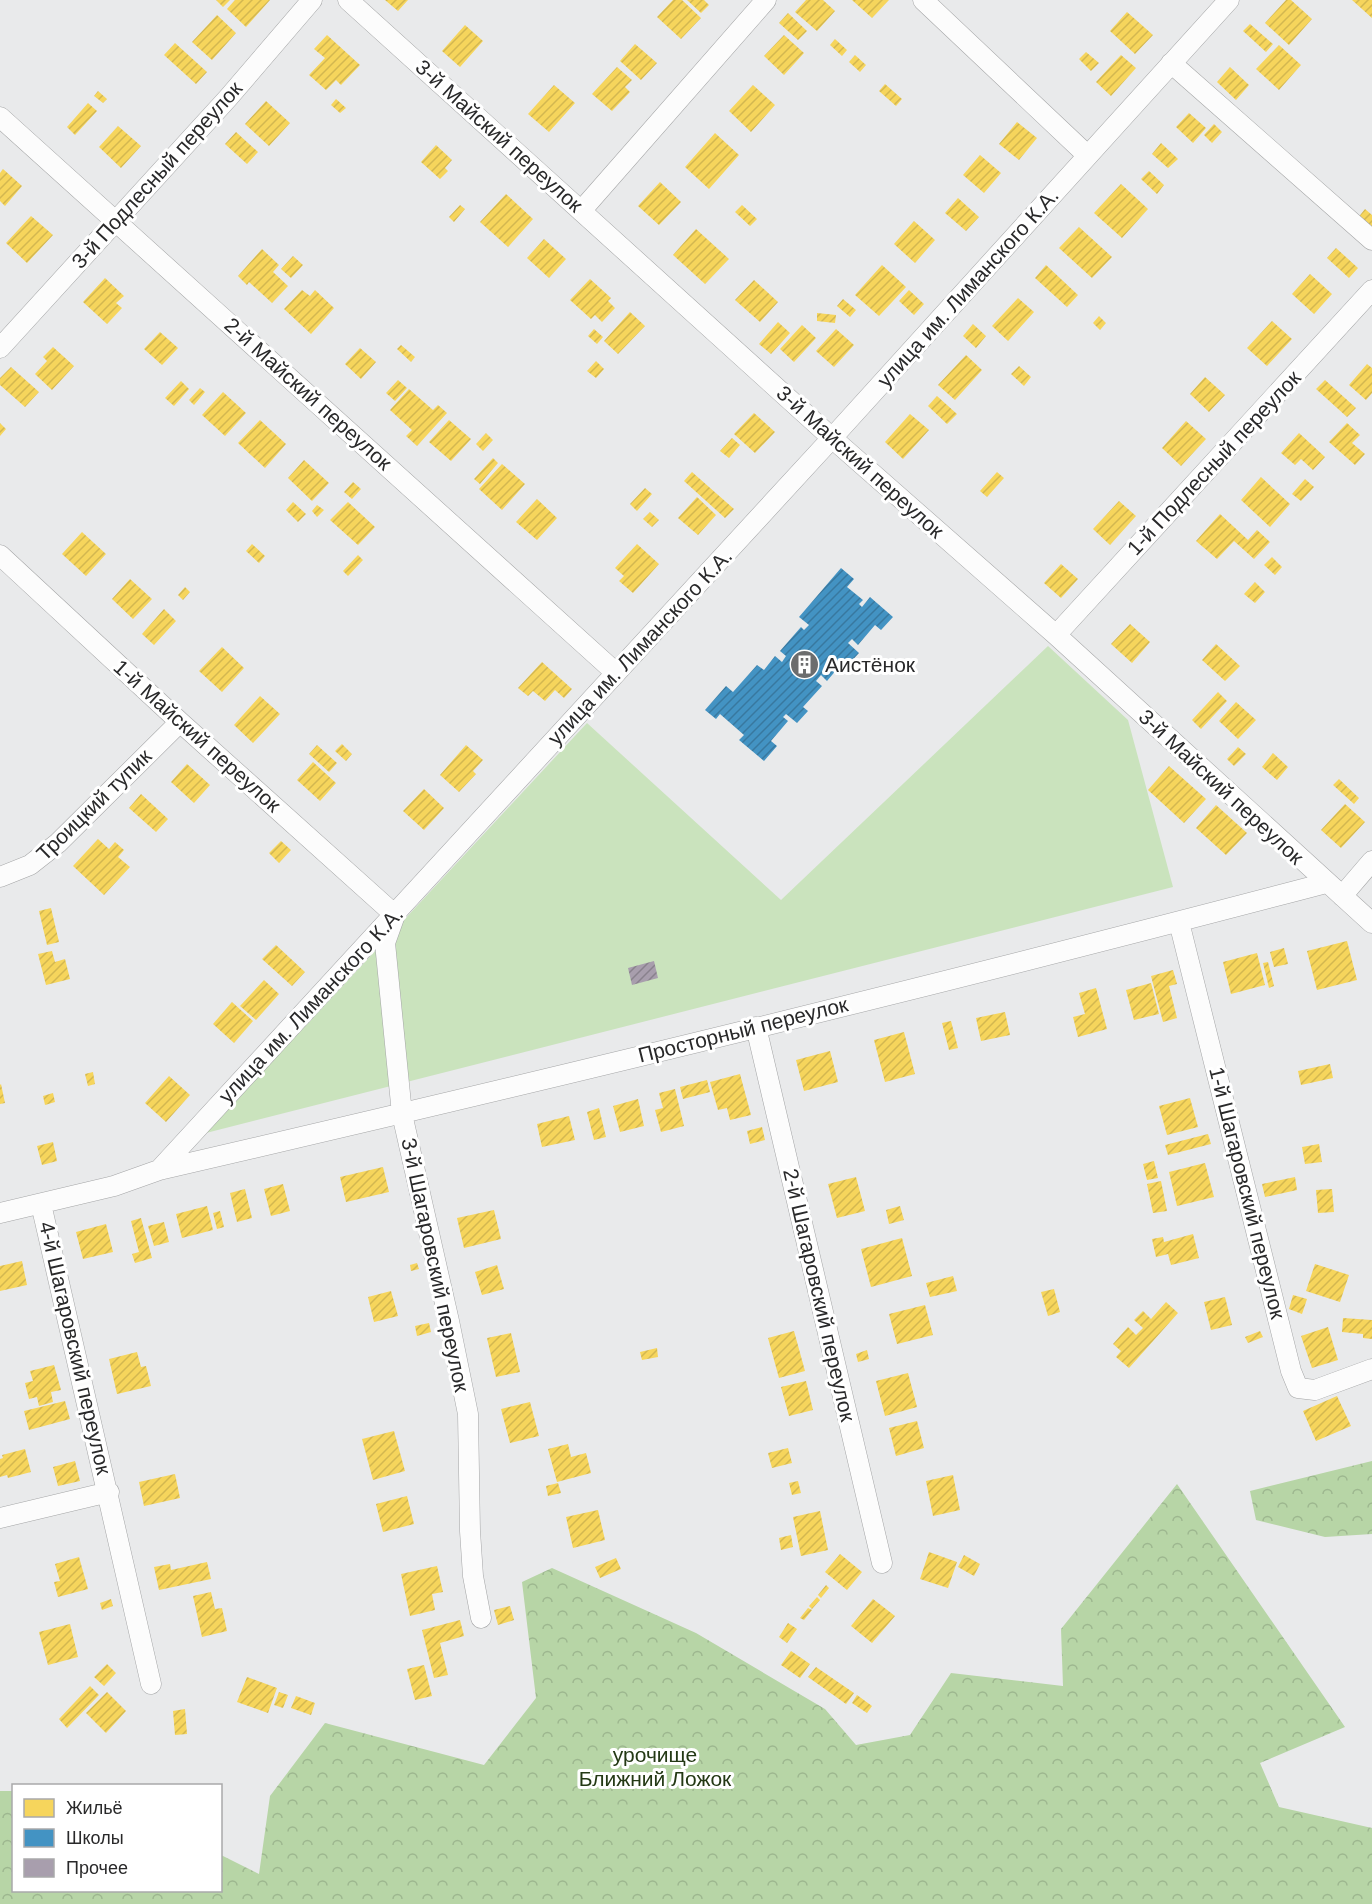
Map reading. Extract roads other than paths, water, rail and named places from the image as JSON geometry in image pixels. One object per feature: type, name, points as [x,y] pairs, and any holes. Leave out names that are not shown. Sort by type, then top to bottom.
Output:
[{"type":"street","name":"3-й Подлесный переулок","points":[[0,348],[228,98],[312,0]]},
{"type":"street","name":"3-й Майский переулок","points":[[348,0],[832,438],[1056,635],[1372,923]]},
{"type":"street","points":[[581,211],[766,0]]},
{"type":"street","points":[[923,0],[1088,155]]},
{"type":"street","name":"улица им. Лиманского К.А.","points":[[0,1213],[114,1186],[159,1170],[832,438],[1229,0]]},
{"type":"street","points":[[1172,63],[1372,240]]},
{"type":"street","name":"2-й Майский переулок","points":[[0,117],[615,672]]},
{"type":"street","name":"1-й Подлесный переулок","points":[[1056,635],[1372,290]]},
{"type":"street","name":"1-й Майский переулок","points":[[0,555],[180,722],[395,915]]},
{"type":"street","name":"Троицкий тупик","points":[[0,878],[30,865],[58,843],[180,722]]},
{"type":"street","points":[[1342,896],[1372,861]]},
{"type":"street","name":"Просторный переулок","points":[[159,1170],[402,1114],[756,1027],[1179,922],[1326,883]]},
{"type":"street","name":"3-й Шагаровский переулок","points":[[395,915],[385,943],[402,1114],[468,1414],[470,1531],[473,1576],[481,1618]]},
{"type":"street","name":"1-й Шагаровский переулок","points":[[1179,922],[1291,1371],[1298,1388],[1315,1390],[1372,1369]]},
{"type":"street","name":"2-й Шагаровский переулок","points":[[756,1027],[882,1563]]},
{"type":"street","name":"4-й Шагаровский переулок","points":[[41,1204],[109,1492],[151,1684]]},
{"type":"street","name":"4-й Шагаровский переулок","points":[[0,1518],[109,1492]]},
{"type":"place","name":"Аистёнок","points":[[804,665]]},
{"type":"park label","name":"урочище Ближний Ложок","points":[[655,1767]]}]
